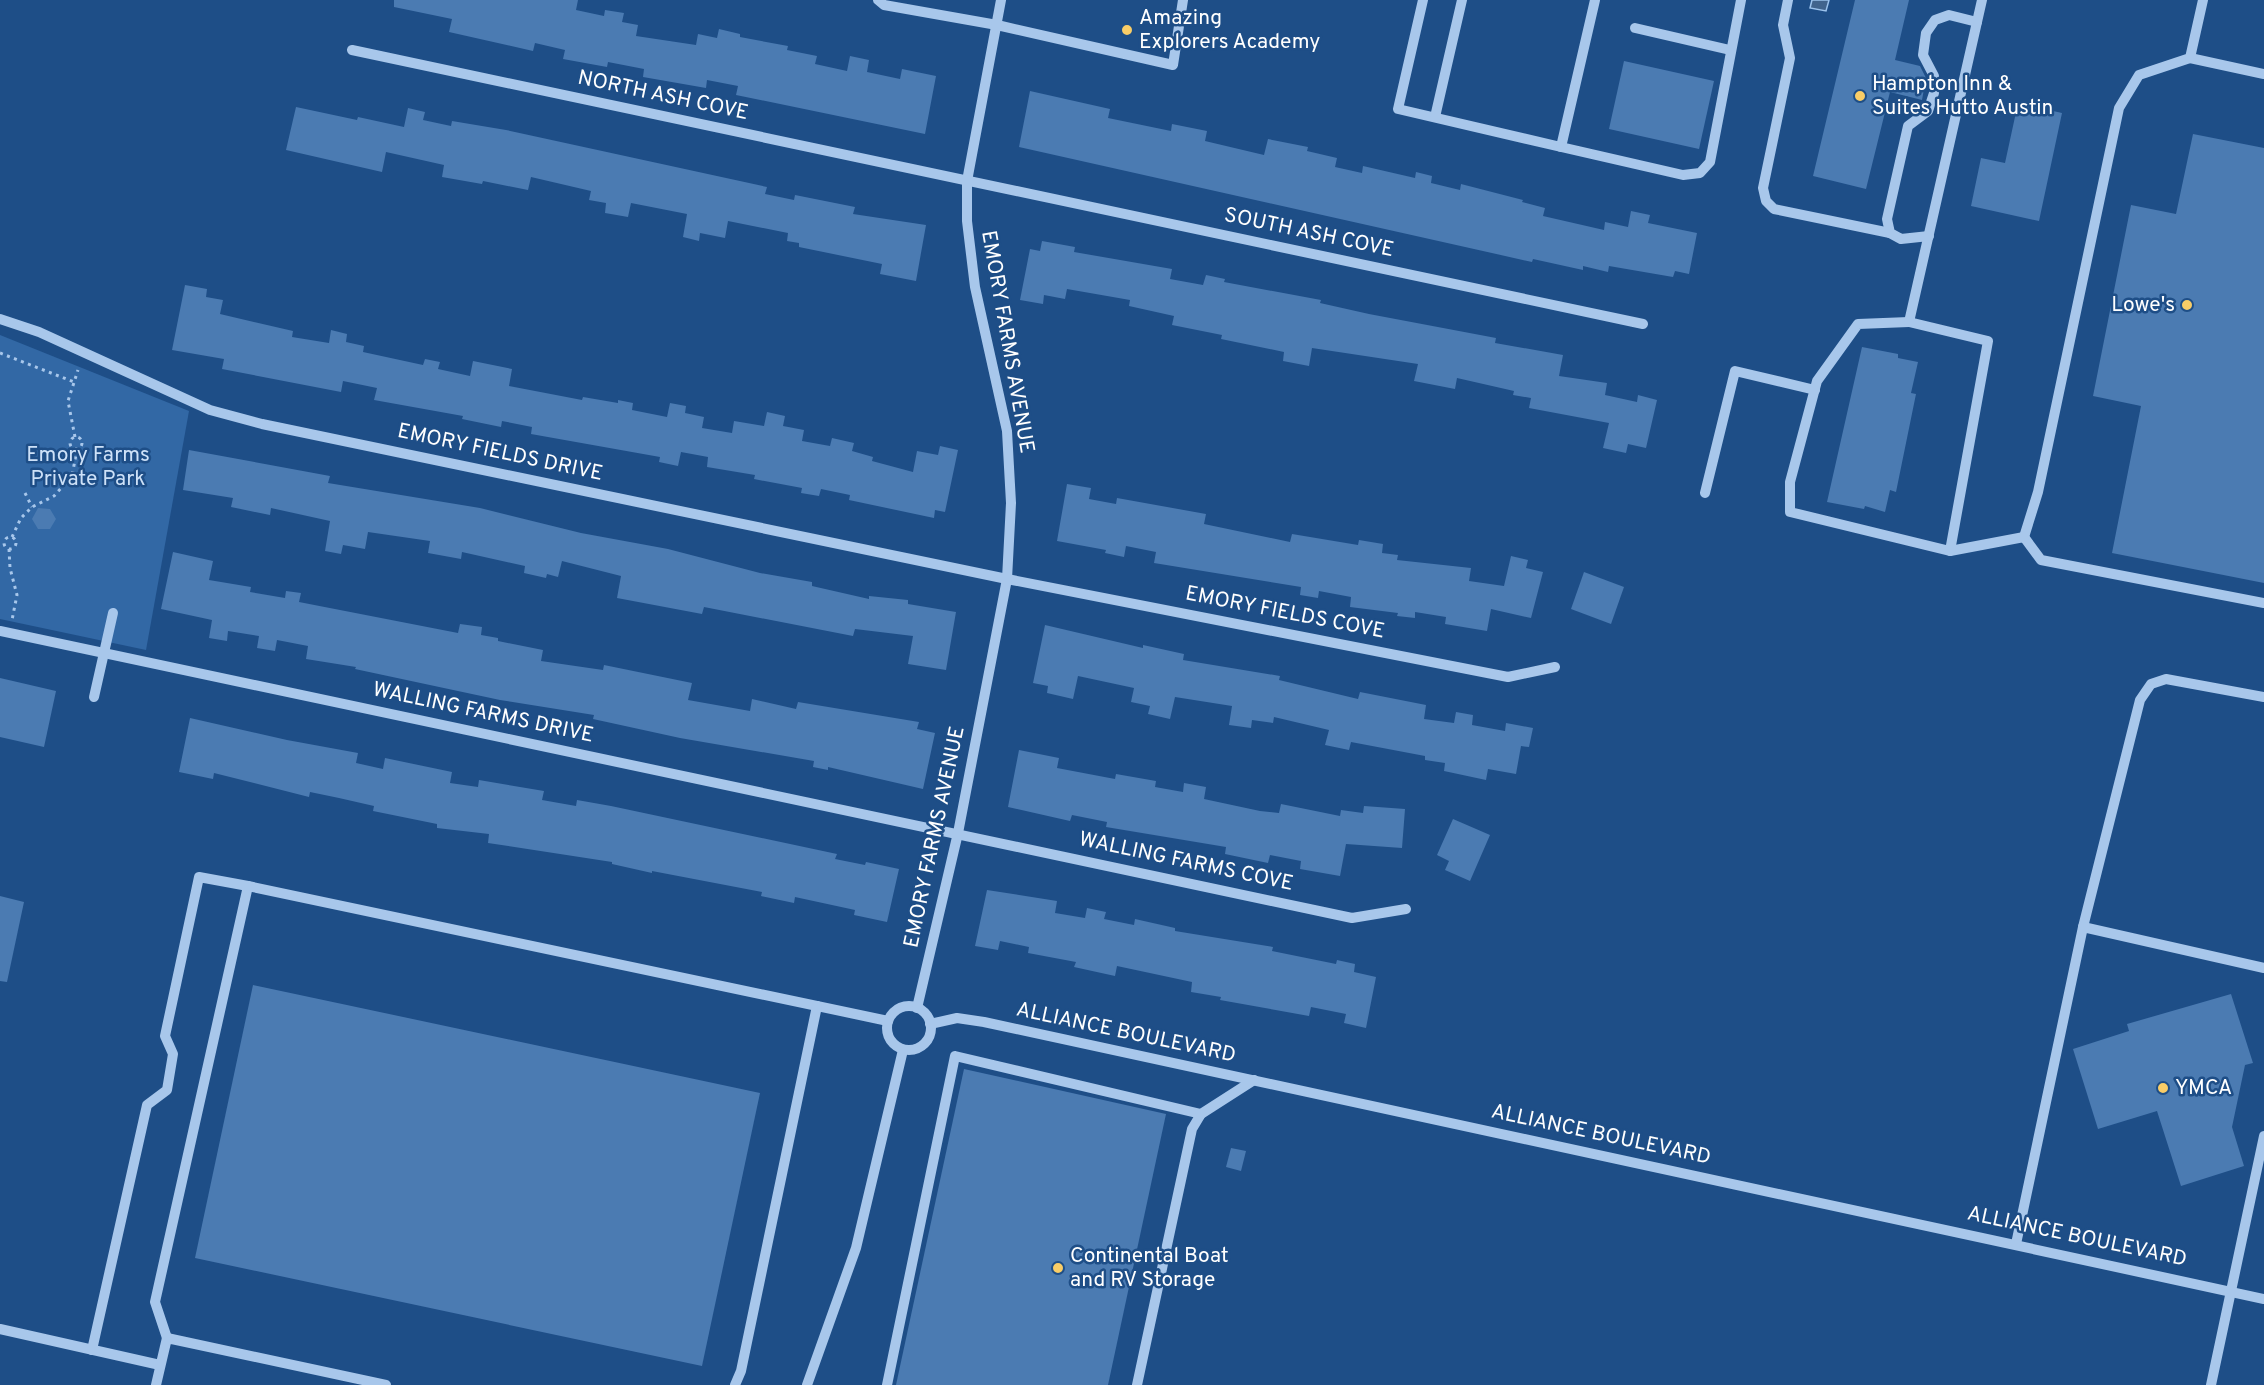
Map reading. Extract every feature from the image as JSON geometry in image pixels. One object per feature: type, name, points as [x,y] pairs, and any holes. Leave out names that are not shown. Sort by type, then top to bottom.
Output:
[{"type":"street","points":[[878,0],[884,5],[997,25],[1173,64],[1183,0]]},
{"type":"street","name":"EMORY FARMS AVENUE","points":[[917,1008],[958,833],[1007,579],[1011,503],[1007,430],[975,286],[967,221],[967,181],[1001,0]]},
{"type":"street","points":[[1423,0],[1398,109],[1683,175],[1700,172],[1710,162],[1730,50],[1742,0]]},
{"type":"street","points":[[1435,117],[1462,0]]},
{"type":"street","points":[[1561,147],[1595,0]]},
{"type":"street","points":[[1788,0],[1783,25],[1790,58],[1763,188],[1766,201],[1774,210],[1890,233],[1901,239],[1929,236]]},
{"type":"street","points":[[1909,322],[1982,0]]},
{"type":"street","points":[[2190,58],[2203,0]]},
{"type":"street","points":[[1890,233],[1887,219],[1908,126],[1928,111],[1934,93],[1934,76],[1923,56],[1926,33],[1935,20],[1949,15],[1977,22]]},
{"type":"street","points":[[1635,28],[1730,50]]},
{"type":"street","name":"NORTH ASH COVE","points":[[352,50],[967,181]]},
{"type":"street","points":[[2024,537],[2038,492],[2119,108],[2139,75],[2190,58],[2264,74]]},
{"type":"street","name":"SOUTH ASH COVE","points":[[967,181],[1643,324]]},
{"type":"street","name":"EMORY FIELDS DRIVE","points":[[0,319],[39,332],[220,413],[1007,579]]},
{"type":"street","points":[[1950,551],[1988,341],[1909,322],[1858,324],[1817,381],[1790,482],[1790,512],[1950,551],[2024,537]]},
{"type":"street","points":[[1705,493],[1735,371],[1815,390]]},
{"type":"street","points":[[2024,537],[2041,560],[2264,603]]},
{"type":"street","name":"EMORY FIELDS COVE","points":[[1007,579],[1508,677],[1555,667]]},
{"type":"street","points":[[94,697],[113,613]]},
{"type":"street","name":"WALLING FARMS DRIVE","points":[[0,631],[958,833]]},
{"type":"street","points":[[2016,1244],[2084,927],[2140,700],[2151,684],[2166,679],[2264,697]]},
{"type":"street","name":"WALLING FARMS COVE","points":[[958,833],[1352,918],[1406,909]]},
{"type":"street","points":[[92,1350],[147,1106],[167,1090],[173,1054],[165,1036],[199,877],[888,1021]]},
{"type":"street","points":[[156,1385],[167,1338],[155,1302],[248,886]]},
{"type":"street","points":[[2084,927],[2264,968]]},
{"type":"street","points":[[735,1385],[741,1371],[817,1006]]},
{"type":"street","points":[[903,1007],[917,1008],[928,1018],[930,1032],[923,1045],[917,1049],[903,1050],[891,1042],[886,1028],[888,1021],[891,1015],[903,1007]]},
{"type":"street","name":"ALLIANCE BOULEVARD","points":[[930,1024],[957,1018],[984,1022],[2264,1299]]},
{"type":"street","points":[[807,1385],[856,1248],[903,1050]]},
{"type":"street","points":[[887,1385],[955,1056],[1201,1114]]},
{"type":"street","points":[[1137,1385],[1192,1129],[1201,1114],[1254,1080]]},
{"type":"street","points":[[2211,1385],[2264,1136]]},
{"type":"street","points":[[0,1329],[160,1365]]},
{"type":"street","points":[[167,1338],[386,1385]]},
{"type":"path","points":[[0,354],[74,382]]},
{"type":"path","points":[[12,620],[17,595],[10,568],[9,549],[4,541],[12,537],[21,518],[33,507],[54,496],[72,476],[77,449],[82,442],[75,437],[68,401],[78,370]]},
{"type":"path","points":[[75,437],[70,443],[77,449]]},
{"type":"path","points":[[25,493],[33,507]]},
{"type":"path","points":[[9,549],[16,546],[12,537]]},
{"type":"green space","name":"Emory Farms Private Park","points":[[0,335],[189,411],[146,650],[0,619]]},
{"type":"shaded area","points":[[1812,0],[1829,0],[1826,11],[1810,8]]},
{"type":"building","points":[[394,0],[578,0],[576,10],[604,16],[605,10],[624,13],[622,22],[638,25],[636,36],[696,45],[698,34],[717,38],[719,29],[740,34],[740,37],[788,46],[787,50],[817,56],[815,64],[847,71],[850,56],[869,60],[867,72],[900,79],[902,69],[936,76],[925,134],[736,95],[738,86],[707,80],[706,88],[643,77],[644,69],[608,62],[607,67],[563,59],[565,50],[535,43],[533,51],[449,32],[452,19],[394,7]]},
{"type":"building","name":"Hampton Inn & Suites Hutto Austin","points":[[1855,0],[1909,0],[1895,60],[1920,66],[1926,78],[1922,100],[1890,92],[1866,189],[1813,176]]},
{"type":"building","points":[[1624,61],[1714,81],[1699,149],[1609,129]]},
{"type":"building","points":[[1030,91],[1110,109],[1108,118],[1171,131],[1172,124],[1207,131],[1205,141],[1264,155],[1268,139],[1308,147],[1307,151],[1337,158],[1335,167],[1362,173],[1363,166],[1415,178],[1416,172],[1432,176],[1431,183],[1460,190],[1461,184],[1523,200],[1522,202],[1545,208],[1543,216],[1604,230],[1605,222],[1628,227],[1631,211],[1650,215],[1648,223],[1697,233],[1689,274],[1675,271],[1673,277],[1609,266],[1608,272],[1583,266],[1583,270],[1533,259],[1532,262],[1019,147]]},
{"type":"building","points":[[2018,103],[2062,113],[2039,221],[1971,206],[1981,158],[2005,163]]},
{"type":"building","points":[[296,107],[404,127],[408,108],[425,112],[423,120],[451,126],[452,121],[506,130],[767,187],[765,194],[794,200],[795,195],[855,207],[853,214],[926,225],[916,281],[880,274],[882,264],[799,247],[799,243],[787,241],[788,233],[728,221],[725,238],[700,233],[699,241],[683,237],[687,214],[631,203],[628,217],[605,213],[606,203],[589,200],[591,191],[531,177],[528,190],[483,181],[482,184],[442,177],[444,165],[386,152],[382,172],[286,150]]},
{"type":"building","name":"Lowe's","points":[[2193,134],[2264,148],[2264,583],[2112,553],[2141,406],[2093,396],[2131,205],[2176,214]]},
{"type":"building","points":[[1042,241],[1075,247],[1074,252],[1172,269],[1170,279],[1203,285],[1206,275],[1225,279],[1224,282],[1321,300],[1320,303],[1369,314],[1496,338],[1495,343],[1563,355],[1559,376],[1607,383],[1605,395],[1637,402],[1638,395],[1657,400],[1646,448],[1628,444],[1626,453],[1603,448],[1609,423],[1529,408],[1531,398],[1513,395],[1514,391],[1457,378],[1455,389],[1414,381],[1418,364],[1312,348],[1309,366],[1283,361],[1284,352],[1221,339],[1222,335],[1172,325],[1174,316],[1129,306],[1130,300],[1067,289],[1065,299],[1044,295],[1043,304],[1020,300],[1030,249],[1040,251]]},
{"type":"building","points":[[185,285],[207,289],[206,297],[223,300],[220,314],[293,331],[292,337],[329,343],[331,330],[347,334],[346,342],[364,346],[363,352],[423,365],[425,359],[440,362],[438,369],[470,376],[473,361],[512,369],[509,386],[582,400],[583,397],[618,403],[618,400],[633,403],[632,410],[667,417],[670,403],[686,406],[685,413],[704,417],[702,428],[732,433],[734,421],[764,426],[767,412],[785,416],[783,426],[804,430],[802,441],[830,446],[832,438],[854,443],[852,451],[873,457],[872,461],[913,472],[917,451],[938,455],[940,446],[958,450],[945,512],[935,510],[934,518],[849,500],[850,495],[821,489],[819,496],[801,493],[802,488],[754,479],[755,475],[707,467],[708,457],[681,452],[678,466],[659,462],[660,457],[531,434],[532,427],[502,421],[501,427],[462,419],[463,416],[374,400],[377,388],[343,381],[341,392],[222,369],[224,359],[172,350]]},
{"type":"building","points":[[1862,347],[1898,354],[1898,358],[1918,362],[1911,393],[1916,394],[1896,492],[1890,490],[1885,512],[1865,506],[1864,509],[1827,502]]},
{"type":"building","points":[[189,450],[330,476],[328,483],[480,508],[581,533],[668,549],[760,573],[812,582],[812,586],[869,599],[869,596],[908,600],[908,604],[956,612],[946,670],[908,664],[913,636],[855,629],[853,636],[704,607],[702,614],[617,598],[621,576],[562,561],[558,577],[547,574],[546,578],[524,573],[525,566],[462,552],[461,559],[428,553],[430,541],[368,532],[365,549],[343,545],[341,554],[325,551],[330,521],[271,508],[270,515],[231,507],[233,498],[183,490]]},
{"type":"building","points":[[1067,484],[1091,488],[1089,499],[1116,504],[1117,498],[1206,514],[1204,524],[1290,542],[1292,534],[1358,545],[1359,540],[1383,544],[1382,553],[1398,555],[1397,560],[1471,568],[1469,581],[1504,586],[1511,556],[1528,560],[1526,568],[1543,572],[1531,618],[1491,609],[1487,631],[1445,624],[1446,617],[1415,612],[1415,618],[1397,616],[1398,613],[1350,607],[1351,597],[1319,591],[1318,598],[1300,595],[1301,587],[1154,563],[1156,552],[1126,546],[1124,557],[1105,553],[1106,550],[1057,541]]},
{"type":"building","points":[[38,508],[50,509],[56,519],[50,529],[38,529],[32,519]]},
{"type":"building","points":[[173,552],[213,561],[209,580],[251,587],[250,592],[285,598],[286,591],[301,593],[299,602],[458,633],[460,624],[482,627],[481,635],[498,638],[498,641],[543,650],[541,661],[603,670],[604,665],[692,683],[688,700],[750,711],[752,699],[796,709],[798,702],[919,722],[917,729],[935,733],[923,789],[828,767],[828,770],[813,767],[814,761],[680,738],[593,719],[594,715],[500,700],[355,669],[356,667],[306,659],[308,646],[277,640],[275,651],[257,648],[259,636],[228,631],[227,641],[209,638],[212,620],[161,609]]},
{"type":"building","points":[[1584,572],[1624,587],[1611,624],[1571,609]]},
{"type":"building","points":[[1045,625],[1143,648],[1143,645],[1184,654],[1183,660],[1280,676],[1279,680],[1358,699],[1360,692],[1426,705],[1424,719],[1454,723],[1456,712],[1473,715],[1472,725],[1505,731],[1506,723],[1533,728],[1529,747],[1521,746],[1516,774],[1488,769],[1486,780],[1444,771],[1445,763],[1425,760],[1425,756],[1351,742],[1349,750],[1325,745],[1329,730],[1274,717],[1273,723],[1252,720],[1251,728],[1229,725],[1232,706],[1175,697],[1170,719],[1148,714],[1150,706],[1131,702],[1134,688],[1078,676],[1073,699],[1047,693],[1048,686],[1033,683]]},
{"type":"building","points":[[0,678],[56,691],[44,747],[0,737]]},
{"type":"building","points":[[190,718],[358,753],[356,763],[383,769],[385,758],[452,772],[450,783],[478,787],[479,780],[544,791],[542,800],[576,806],[577,800],[611,806],[837,854],[835,859],[865,865],[866,862],[899,869],[887,922],[854,915],[855,910],[795,897],[794,903],[761,896],[762,892],[652,871],[652,873],[612,864],[612,862],[488,843],[489,834],[437,828],[437,824],[373,811],[374,806],[339,798],[310,792],[309,797],[214,773],[213,779],[179,772]]},
{"type":"building","points":[[1019,750],[1059,758],[1057,768],[1115,779],[1116,774],[1156,781],[1155,787],[1183,792],[1184,783],[1206,787],[1204,799],[1260,811],[1279,813],[1281,804],[1340,816],[1341,810],[1363,813],[1364,806],[1405,809],[1402,848],[1346,844],[1340,876],[1300,869],[1301,861],[1270,855],[1268,863],[1225,854],[1226,847],[1106,827],[1107,822],[1072,815],[1070,821],[1008,807]]},
{"type":"building","points":[[1453,819],[1490,835],[1470,881],[1445,870],[1449,861],[1437,855]]},
{"type":"building","points":[[987,890],[1057,901],[1055,913],[1085,918],[1087,908],[1106,912],[1104,919],[1134,925],[1135,919],[1175,928],[1175,931],[1273,947],[1272,951],[1336,964],[1337,960],[1355,964],[1354,972],[1376,977],[1366,1028],[1344,1023],[1346,1014],[1311,1007],[1309,1016],[1220,1000],[1221,997],[1191,992],[1192,982],[1117,966],[1115,976],[1074,967],[1076,962],[1028,953],[1029,947],[1000,941],[998,950],[975,946]]},
{"type":"building","points":[[0,896],[24,902],[7,982],[0,981]]},
{"type":"building","points":[[253,985],[760,1093],[702,1366],[195,1258]]},
{"type":"building","name":"YMCA","points":[[2231,994],[2253,1063],[2245,1065],[2232,1127],[2244,1166],[2181,1186],[2157,1111],[2098,1129],[2073,1049],[2129,1031],[2127,1024]]},
{"type":"building","name":"Continental Boat and RV Storage","points":[[964,1069],[1166,1114],[1108,1385],[896,1385]]},
{"type":"building","points":[[1231,1148],[1246,1151],[1241,1171],[1226,1167]]},
{"type":"place","name":"Amazing Explorers Academy","points":[[1127,30]]},
{"type":"place","name":"Hampton Inn & Suites Hutto Austin","points":[[1860,96]]},
{"type":"place","name":"Lowe's","points":[[2187,305]]},
{"type":"place","name":"YMCA","points":[[2163,1088]]},
{"type":"place","name":"Continental Boat and RV Storage","points":[[1058,1268]]}]
